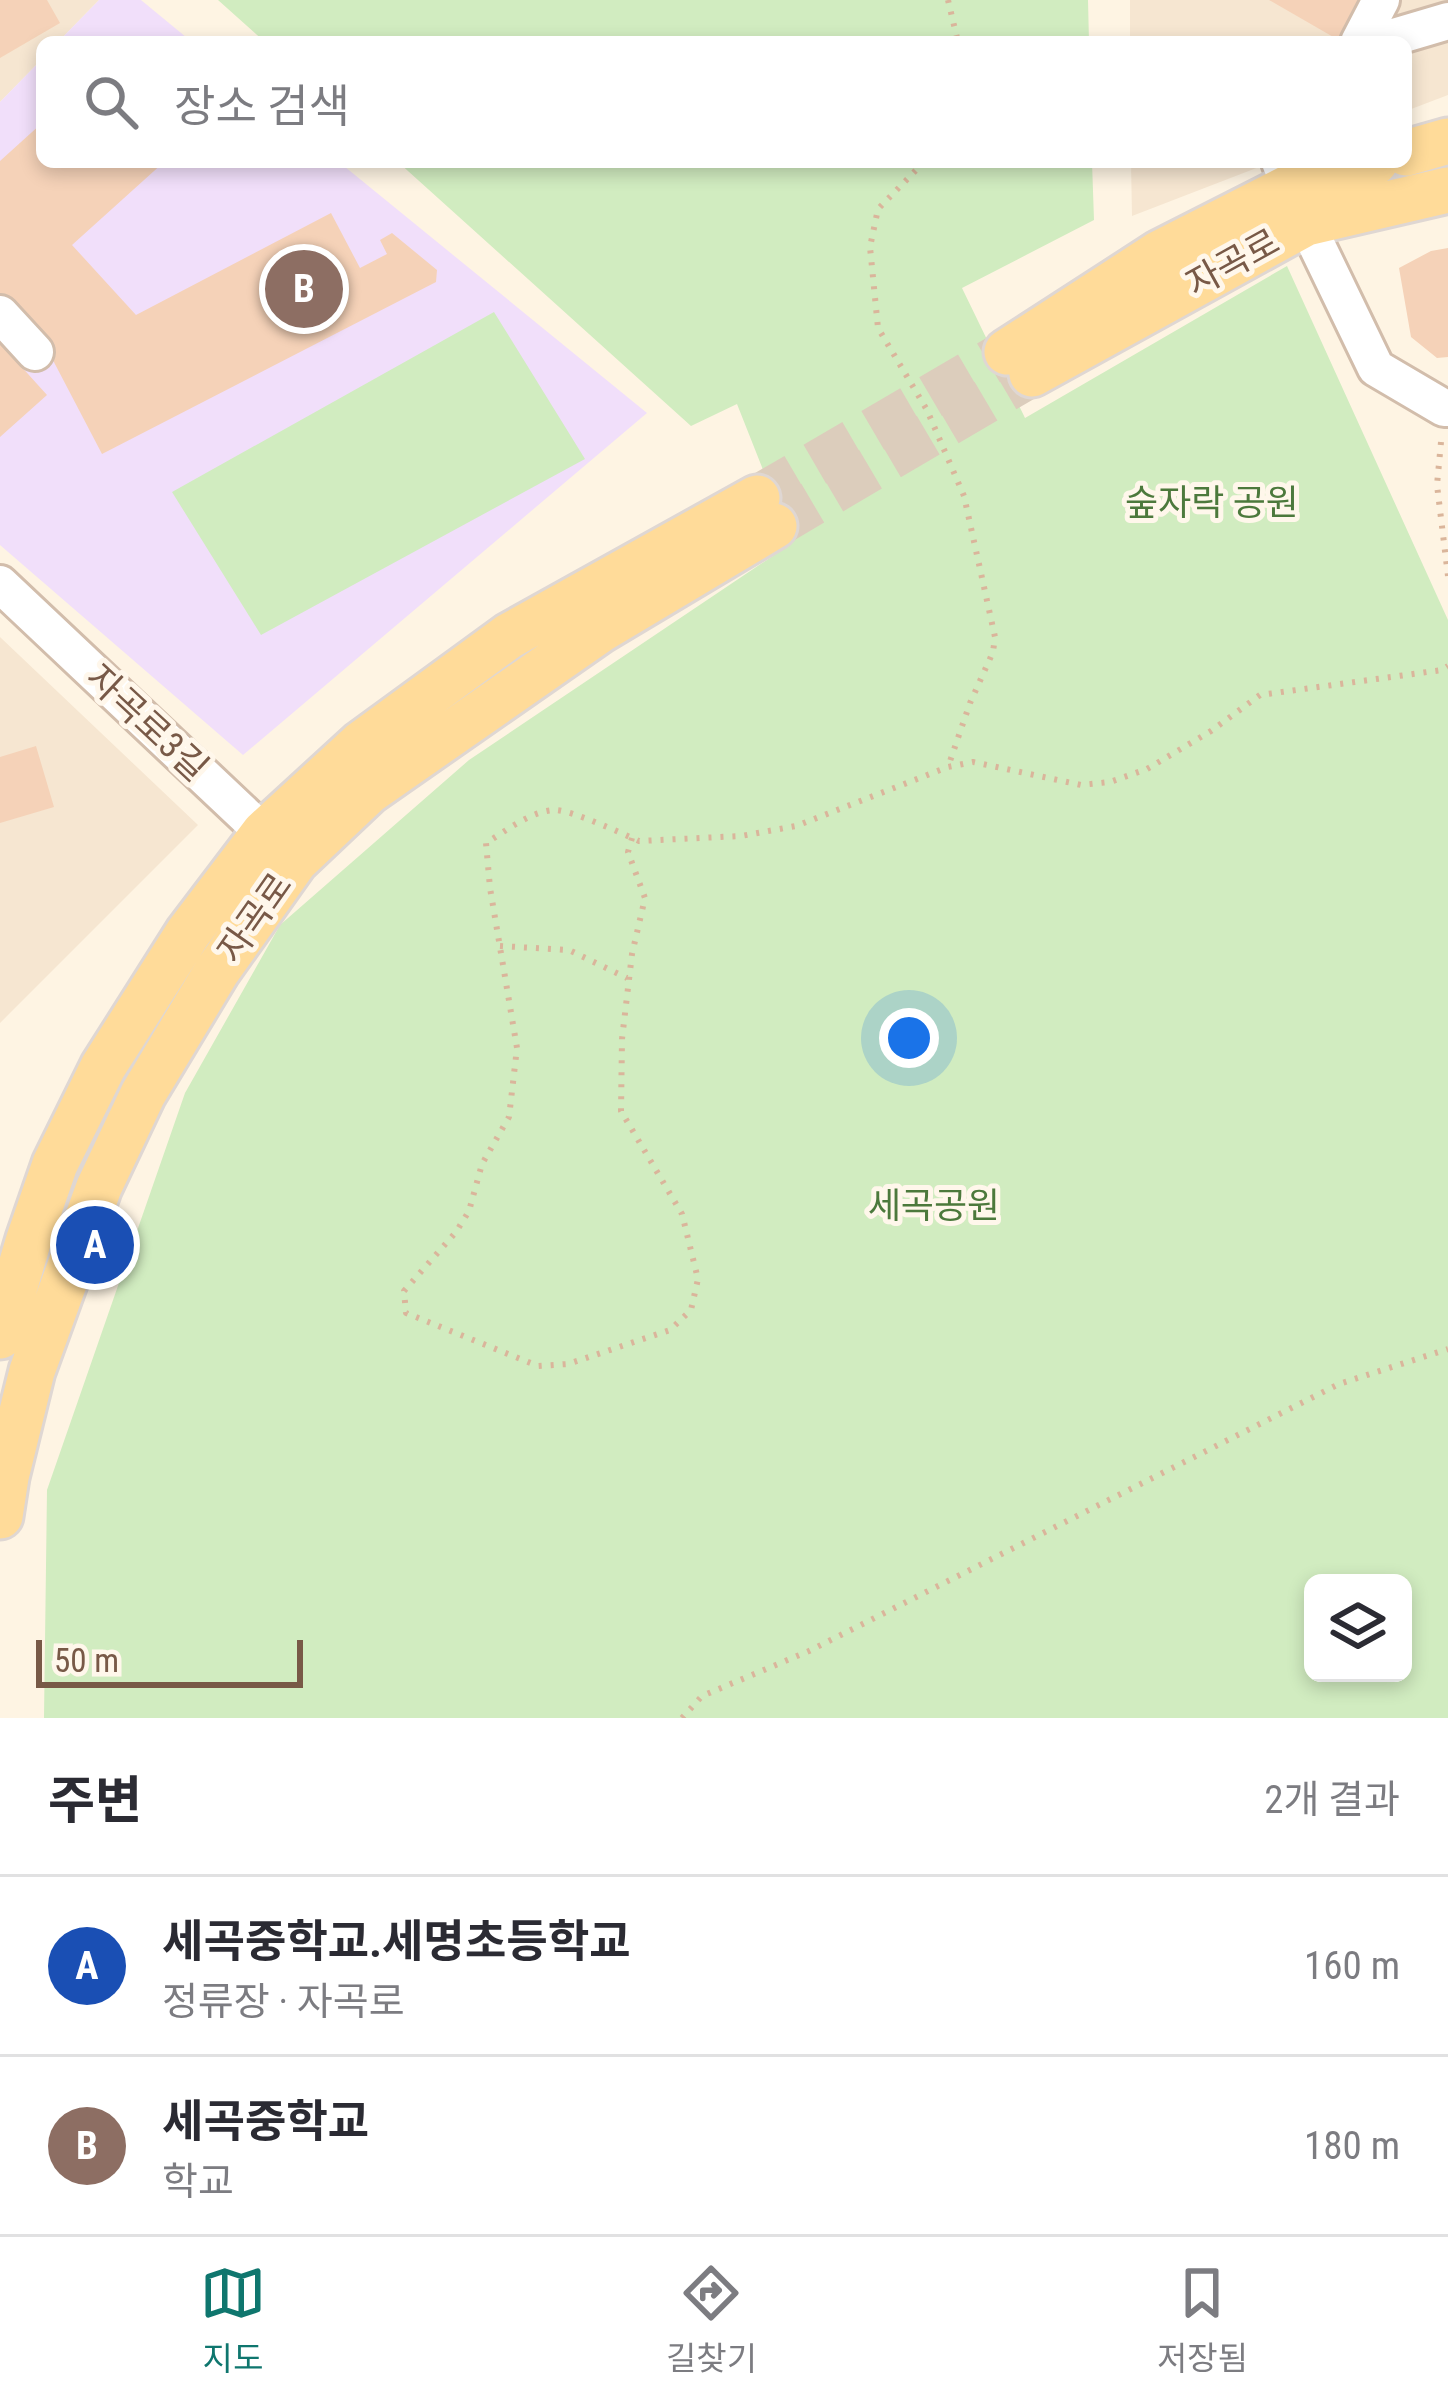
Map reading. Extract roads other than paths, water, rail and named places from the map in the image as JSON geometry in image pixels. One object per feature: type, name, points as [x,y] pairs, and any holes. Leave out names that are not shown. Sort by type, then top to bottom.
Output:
[{"type":"main road","points":[[1412,151],[1448,141]]},
{"type":"main road","name":"자곡로","points":[[1019,363],[1292,191],[1358,168]]},
{"type":"main road","name":"자곡로","points":[[1292,191],[1448,190]]},
{"type":"main road","name":"자곡로","points":[[0,1336],[55,1164],[103,1067],[188,934],[279,847],[369,791],[765,512]]},
{"type":"main road","name":"자곡로","points":[[0,1516],[32,1370],[100,1187],[143,1094],[218,970],[279,847]]},
{"type":"street","points":[[1362,36],[1381,0]]},
{"type":"street","points":[[1397,36],[1448,21]]},
{"type":"street","points":[[1292,191],[1376,368],[1446,408]]},
{"type":"street","points":[[0,314],[34,352]]},
{"type":"street","name":"자곡로3길","points":[[0,584],[279,847]]},
{"type":"tunnel","points":[[757,498],[1007,352]]},
{"type":"tunnel","points":[[774,526],[1032,374]]},
{"type":"place","name":"세곡중학교","points":[[304,289]]},
{"type":"place","name":"세곡중학교.세명초등학교","points":[[95,1245]]},
{"type":"park label","name":"숲자락 공원","points":[[1212,503]]},
{"type":"park label","name":"세곡공원","points":[[934,1206]]}]
